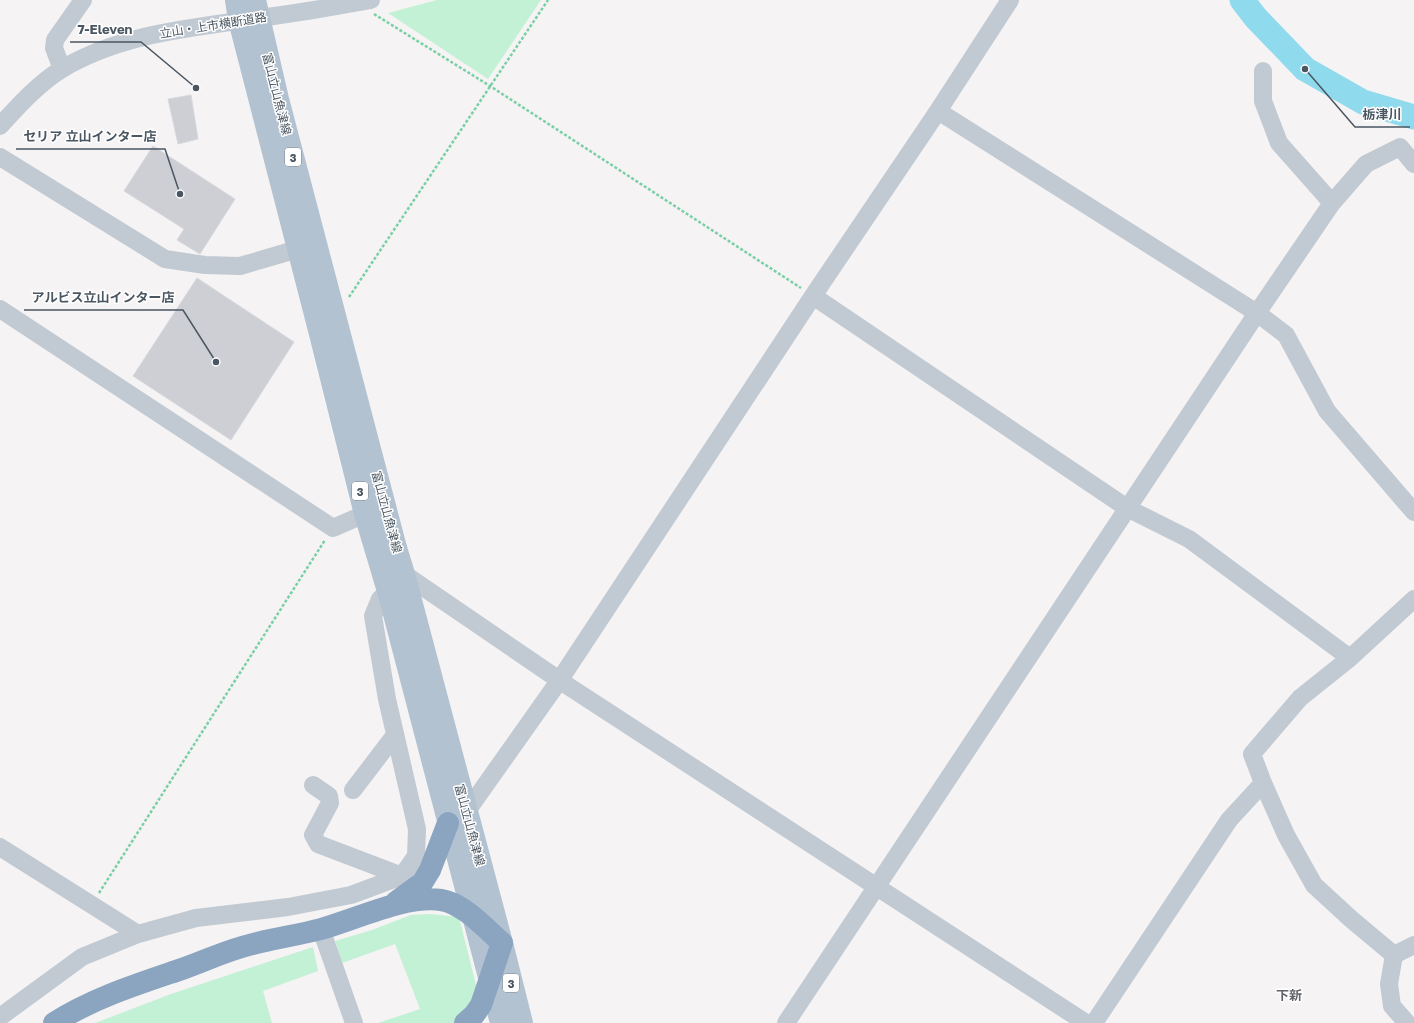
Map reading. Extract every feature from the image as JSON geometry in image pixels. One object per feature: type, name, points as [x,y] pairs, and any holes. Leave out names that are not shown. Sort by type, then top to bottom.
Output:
[{"type":"highway","points":[[388,907],[410,893],[422,883],[430,870],[448,823]]},
{"type":"highway","points":[[61,1021],[90,1003],[122,989],[242,947],[321,929],[388,907],[416,900],[443,900],[462,909],[502,943],[481,1005],[474,1015],[465,1023]]},
{"type":"main road","name":"富山立山魚津線","points":[[247,10],[298,249],[365,514],[388,591],[501,1023]]},
{"type":"main road","name":"富山立山魚津線","points":[[247,10],[278,99],[522,1023]]},
{"type":"street","points":[[62,69],[54,48],[55,40],[83,0]]},
{"type":"street","points":[[466,811],[559,680],[1010,0]]},
{"type":"street","name":"立山・上市横断道路","points":[[0,126],[27,97],[62,69],[99,51],[134,39],[189,27],[247,10],[363,1]]},
{"type":"street","points":[[1263,71],[1263,101],[1280,143],[1332,202]]},
{"type":"street","points":[[938,110],[1257,313],[1286,335],[1328,411],[1414,512]]},
{"type":"street","points":[[786,1023],[1332,202],[1366,164],[1393,151],[1400,148],[1414,164]]},
{"type":"street","points":[[0,157],[165,259],[205,265],[240,266],[298,249]]},
{"type":"street","points":[[813,296],[1128,508],[1189,539],[1350,658]]},
{"type":"street","points":[[0,309],[333,528],[365,514]]},
{"type":"street","points":[[404,574],[559,680],[1086,1023]]},
{"type":"street","points":[[0,1017],[82,957],[138,934],[196,918],[288,907],[351,895],[402,876],[416,856],[417,829],[386,699],[373,616],[380,599],[388,591]]},
{"type":"street","points":[[1394,955],[1351,919],[1314,885],[1286,835],[1252,754],[1300,698],[1350,658],[1414,599]]},
{"type":"street","points":[[353,790],[395,735]]},
{"type":"street","points":[[1094,1023],[1229,820],[1263,783]]},
{"type":"street","points":[[313,785],[329,796],[330,803],[313,835],[318,844],[402,876]]},
{"type":"street","points":[[0,847],[138,934]]},
{"type":"street","points":[[321,929],[354,1023]]},
{"type":"street","points":[[1394,955],[1414,945]]},
{"type":"street","points":[[1394,955],[1389,984],[1392,1006],[1407,1023]]},
{"type":"path","points":[[334,314],[352,293],[548,0]]},
{"type":"path","points":[[363,1],[490,86],[813,296]]},
{"type":"path","points":[[91,905],[333,528]]},
{"type":"green space","points":[[437,0],[541,0],[488,79],[388,13]]},
{"type":"green space","points":[[430,914],[459,917],[477,989],[468,1014],[454,1023],[378,1023],[420,1009],[395,944],[342,963],[335,941],[372,930],[411,915]]},
{"type":"green space","points":[[313,947],[318,971],[263,991],[272,1023],[95,1023],[171,994]]},
{"type":"building","points":[[191,95],[198,139],[178,144],[168,99]]},
{"type":"building","points":[[153,146],[235,199],[200,254],[177,240],[184,229],[124,191]]},
{"type":"building","points":[[197,278],[294,342],[231,440],[133,376]]},
{"type":"waterway","points":[[1242,0],[1256,18],[1305,69],[1363,102],[1414,117]]},
{"type":"place","name":"栃津川","points":[[1305,69]]},
{"type":"place","name":"7-Eleven","points":[[196,88]]},
{"type":"place","name":"セリア 立山インター店","points":[[180,194]]},
{"type":"place","name":"アルビス立山インター店","points":[[216,362]]},
{"type":"district","name":"下新","points":[[1289,995]]}]
